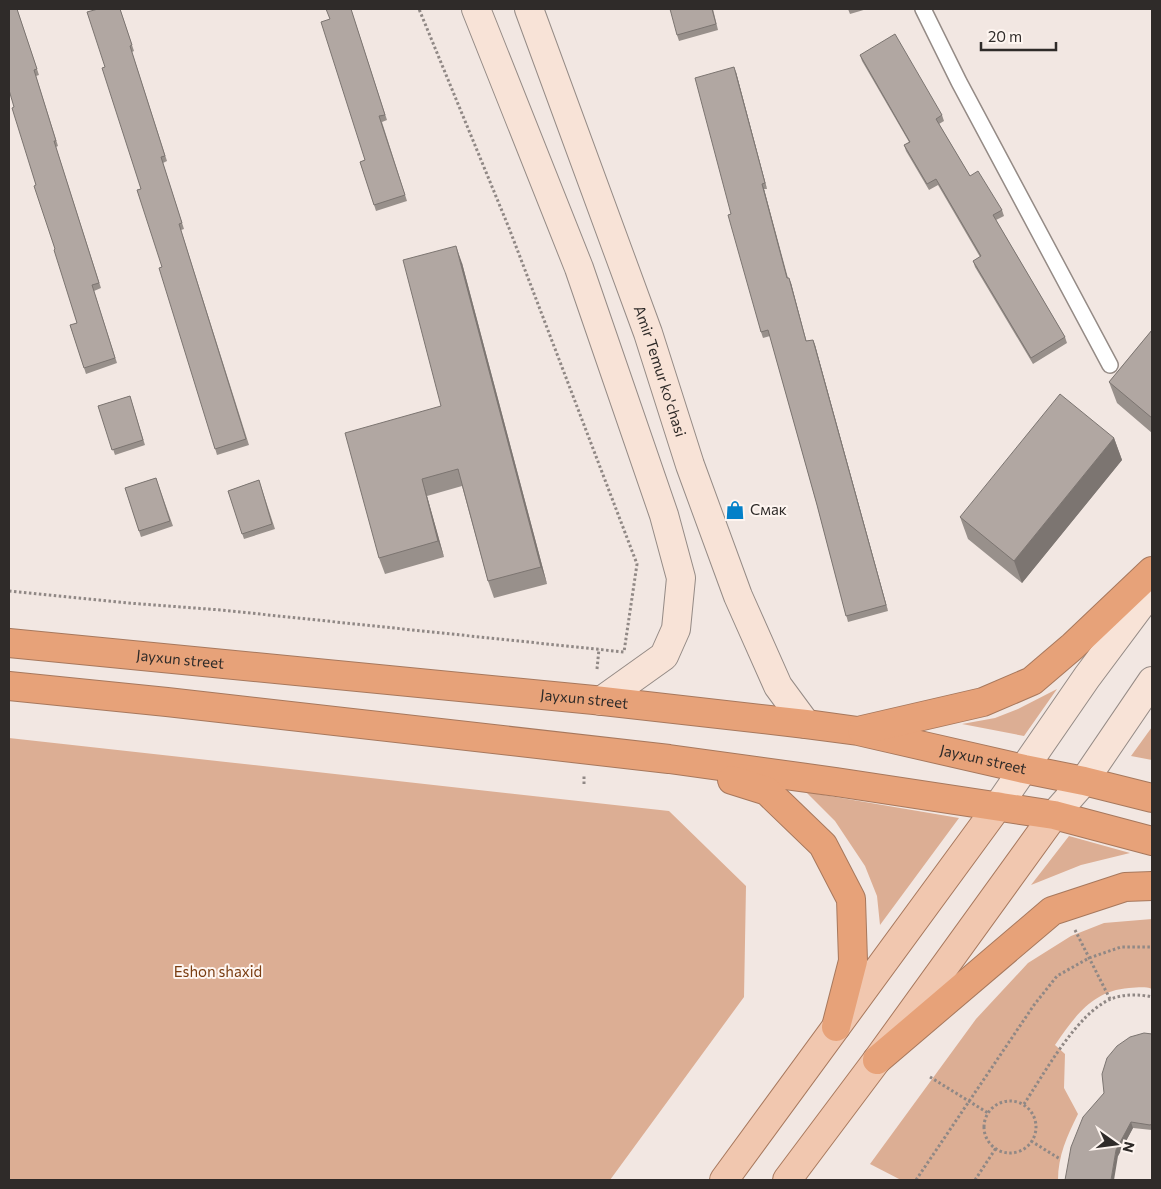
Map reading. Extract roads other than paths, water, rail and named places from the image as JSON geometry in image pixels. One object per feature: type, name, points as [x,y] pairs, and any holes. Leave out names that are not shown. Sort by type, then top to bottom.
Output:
[{"type":"highway","points":[[858,731],[983,702],[1032,681],[1073,646],[1152,571]]},
{"type":"highway","name":"Jayxun street","points":[[9,643],[601,701],[858,731],[1152,798]]},
{"type":"highway","points":[[9,686],[669,759],[998,806],[1054,816],[1152,841]]},
{"type":"highway","points":[[669,759],[767,791],[823,845],[851,899],[853,961],[836,1027]]},
{"type":"highway","points":[[878,1060],[1052,911],[1125,887],[1152,886]]},
{"type":"main road","points":[[476,9],[579,268],[664,515],[680,578],[676,629],[664,656],[601,701]]},
{"type":"main road","name":"Amir Temur ko'chasi","points":[[529,9],[648,333],[690,465],[738,596],[778,686],[806,724]]},
{"type":"main road","points":[[724,1180],[998,806],[1087,677],[1152,590]]},
{"type":"main road","points":[[788,1180],[878,1060],[1054,816],[1084,781],[1152,681]]},
{"type":"lane","points":[[923,9],[958,82],[1110,365]]},
{"type":"place","name":"Смак","points":[[735,510]]},
{"type":"park label","name":"Eshon shaxid","points":[[218,972]]}]
